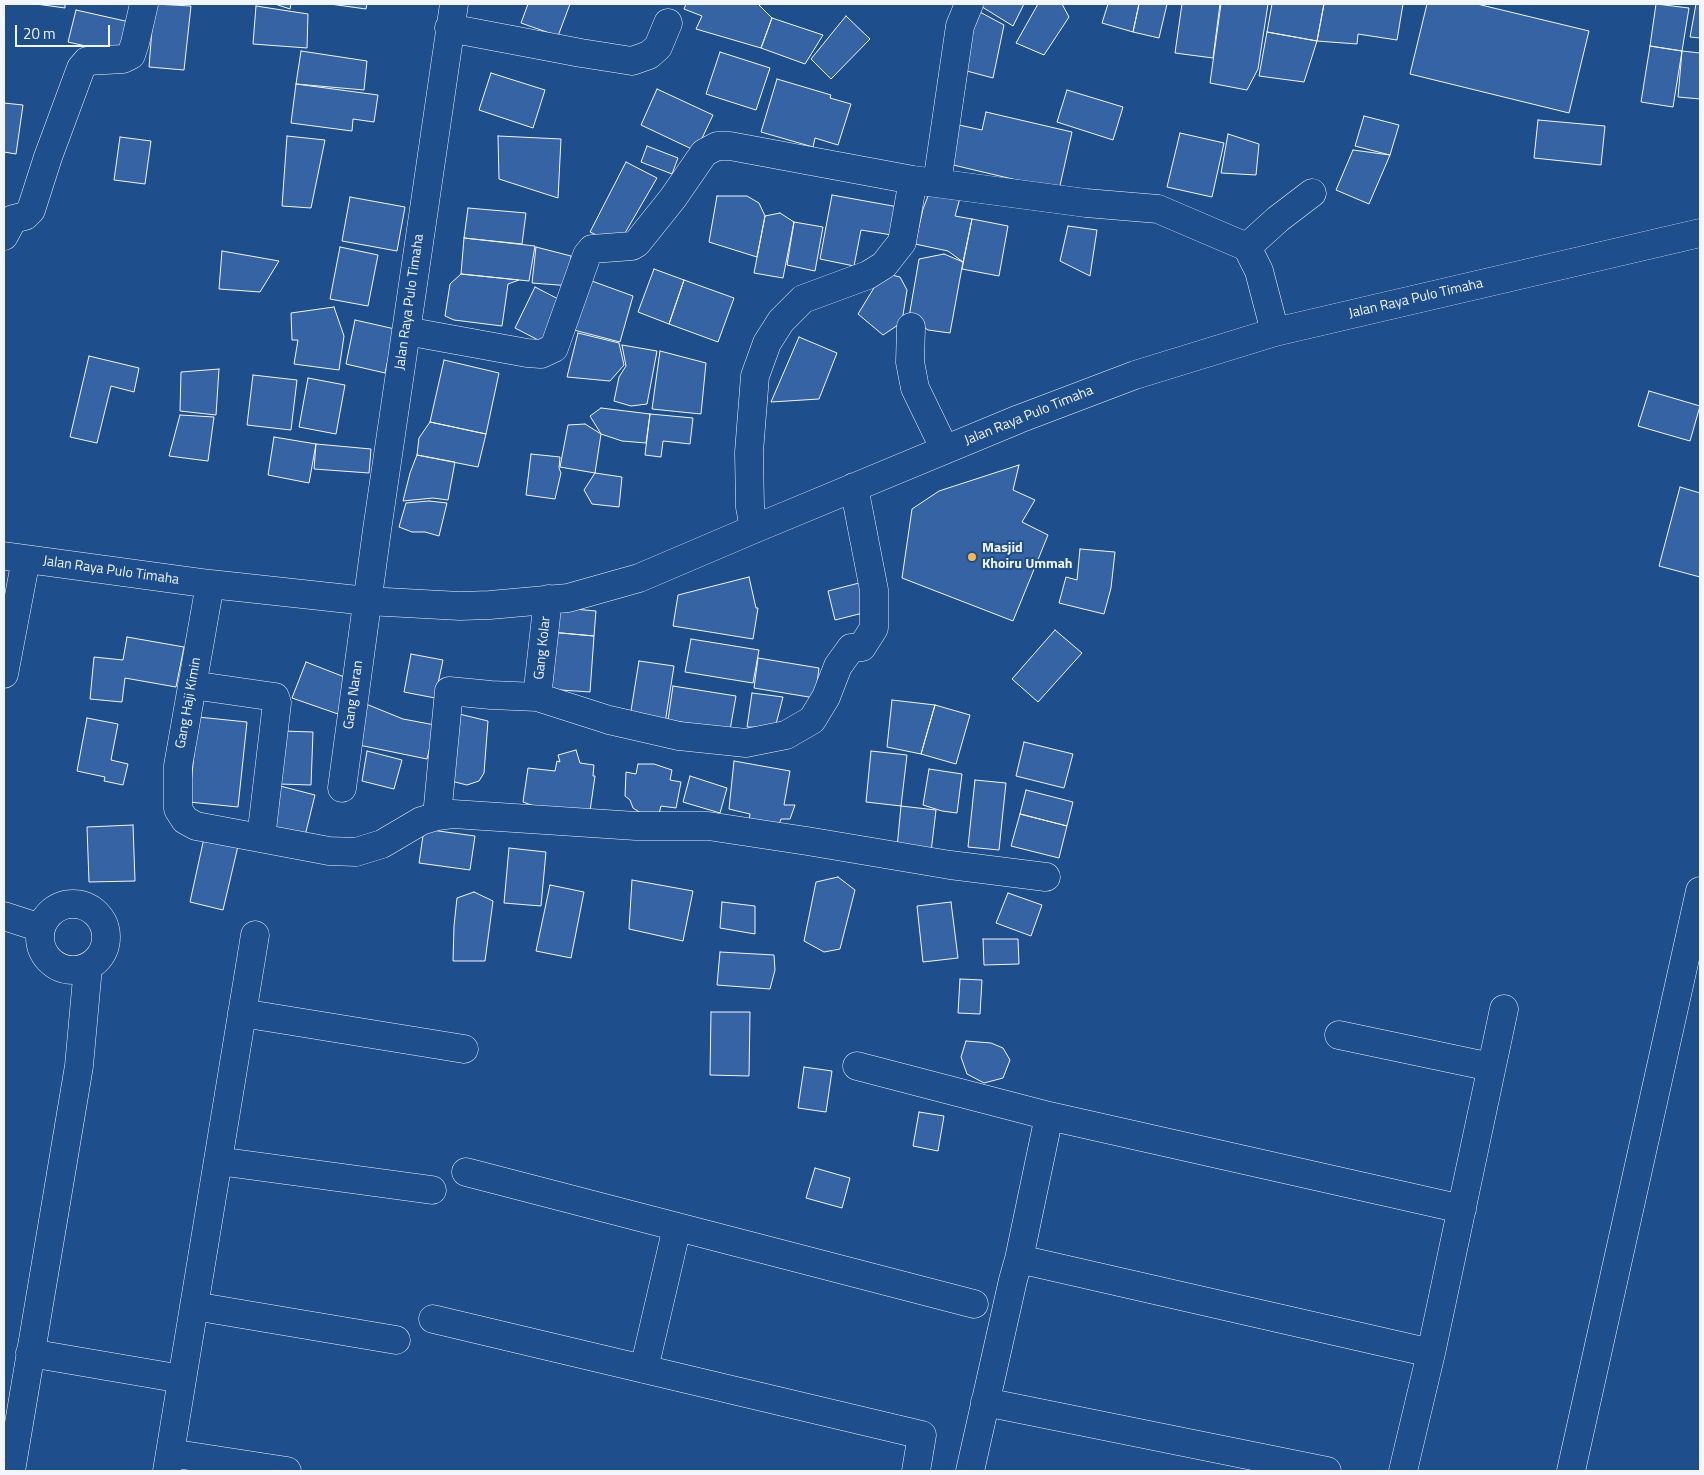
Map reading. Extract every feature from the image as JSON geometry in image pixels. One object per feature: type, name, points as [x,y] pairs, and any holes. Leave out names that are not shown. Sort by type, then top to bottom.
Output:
[{"type":"street","points":[[4,236],[13,219],[25,216],[31,210],[48,157],[81,68],[87,60],[123,59],[131,54],[144,4]]},
{"type":"street","points":[[752,518],[749,452],[754,376],[767,343],[781,321],[803,299],[868,275],[884,264],[902,242],[925,181],[960,26],[969,4]]},
{"type":"street","points":[[452,16],[581,53],[632,61],[649,55],[658,47],[668,23]]},
{"type":"street","name":"Jalan Raya Pulo Timaha","points":[[367,601],[452,16]]},
{"type":"street","points":[[406,331],[527,353],[541,354],[554,348],[587,255],[592,250],[632,246],[637,243],[673,198],[704,153],[717,146],[730,146],[925,181],[1086,203],[1158,209],[1247,247],[1259,271],[1272,323]]},
{"type":"street","points":[[1247,247],[1278,219],[1312,193]]},
{"type":"street","name":"Jalan Raya Pulo Timaha","points":[[15,558],[210,584],[367,601],[460,606],[568,598],[639,578],[752,518],[854,487],[940,439],[1019,419],[1272,323],[1700,233]]},
{"type":"street","points":[[911,328],[910,362],[915,388],[940,439]]},
{"type":"street","points":[[437,816],[449,691],[538,697],[609,720],[679,736],[746,743],[786,734],[812,720],[826,697],[838,666],[851,648],[862,648],[874,628],[874,590],[854,487]]},
{"type":"street","points":[[4,674],[15,558]]},
{"type":"street","name":"Gang Haji Kimin","points":[[210,584],[178,766],[178,809],[185,820],[196,826],[261,838]]},
{"type":"street","name":"Gang Kolar","points":[[538,697],[548,599]]},
{"type":"street","name":"Gang Naran","points":[[342,788],[367,601]]},
{"type":"street","points":[[192,685],[275,697],[277,703],[261,838],[329,851],[356,852],[382,844],[421,821],[453,814],[636,826],[708,826],[950,866],[1046,877]]},
{"type":"street","points":[[1570,1471],[1700,891]]},
{"type":"street","points":[[70,904],[83,906],[94,912],[103,922],[107,935],[105,948],[99,959],[88,967],[76,971],[63,969],[51,963],[43,953],[40,940],[41,928],[47,916],[58,908],[70,904]]},
{"type":"street","points":[[4,916],[41,928]]},
{"type":"street","points":[[255,935],[168,1462],[287,1471]]},
{"type":"street","points":[[11,1471],[79,1066],[88,967]]},
{"type":"street","points":[[1403,1471],[1431,1353],[1504,1009]]},
{"type":"street","points":[[242,1013],[464,1049]]},
{"type":"street","points":[[1339,1035],[1492,1067]]},
{"type":"street","points":[[856,1066],[1049,1116],[1462,1209]]},
{"type":"street","points":[[970,1471],[1013,1280],[1020,1259],[1049,1116]]},
{"type":"street","points":[[218,1161],[432,1190]]},
{"type":"street","points":[[466,1172],[974,1304]]},
{"type":"street","points":[[644,1369],[677,1227]]},
{"type":"street","points":[[1020,1259],[1431,1353]]},
{"type":"street","points":[[194,1306],[396,1340]]},
{"type":"street","points":[[433,1319],[922,1435],[916,1471]]},
{"type":"street","points":[[30,1353],[182,1379]]},
{"type":"street","points":[[985,1402],[1327,1471]]},
{"type":"building","points":[[36,4],[65,4],[65,8]]},
{"type":"building","points":[[154,4],[191,6],[184,70],[149,67]]},
{"type":"building","points":[[275,4],[291,4],[290,9]]},
{"type":"building","points":[[330,4],[367,4],[366,9]]},
{"type":"building","points":[[528,4],[570,4],[558,36],[521,23]]},
{"type":"building","points":[[686,4],[758,4],[772,18],[761,48],[696,29],[702,16],[684,9]]},
{"type":"building","points":[[980,4],[1024,4],[1013,26]]},
{"type":"building","points":[[1038,4],[1062,4],[1069,17],[1044,55],[1016,43]]},
{"type":"building","points":[[1108,4],[1139,4],[1133,32],[1102,23]]},
{"type":"building","points":[[1139,4],[1167,4],[1159,38],[1133,32]]},
{"type":"building","points":[[1182,4],[1220,4],[1213,58],[1175,53]]},
{"type":"building","points":[[1221,4],[1268,4],[1258,69],[1247,90],[1210,83]]},
{"type":"building","points":[[1272,4],[1324,4],[1317,41],[1267,32]]},
{"type":"building","points":[[1324,4],[1403,4],[1397,40],[1358,34],[1357,44],[1317,41]]},
{"type":"building","points":[[1427,4],[1477,4],[1589,31],[1569,113],[1410,74]]},
{"type":"building","points":[[1656,4],[1689,8],[1682,51],[1650,46]]},
{"type":"building","points":[[1696,4],[1700,4],[1700,38],[1690,37]]},
{"type":"building","points":[[256,6],[308,14],[307,48],[253,44]]},
{"type":"building","points":[[76,10],[134,23],[126,55],[68,42]]},
{"type":"building","points":[[978,11],[1004,25],[993,78],[963,70],[966,39]]},
{"type":"building","points":[[846,16],[870,39],[831,79],[811,59]]},
{"type":"building","points":[[772,18],[823,35],[805,64],[761,48]]},
{"type":"building","points":[[1267,32],[1317,41],[1304,82],[1259,76]]},
{"type":"building","points":[[1650,46],[1682,51],[1673,107],[1641,102]]},
{"type":"building","points":[[301,51],[367,61],[364,90],[296,84]]},
{"type":"building","points":[[1682,51],[1700,53],[1700,99],[1678,97]]},
{"type":"building","points":[[720,52],[770,68],[756,110],[706,94]]},
{"type":"building","points":[[491,73],[545,90],[533,128],[479,110]]},
{"type":"building","points":[[777,79],[831,95],[830,98],[851,104],[838,145],[815,138],[813,147],[761,132]]},
{"type":"building","points":[[296,84],[378,95],[374,122],[353,119],[352,131],[291,123]]},
{"type":"building","points":[[657,89],[713,115],[696,151],[641,125]]},
{"type":"building","points":[[1067,90],[1123,107],[1113,140],[1057,122]]},
{"type":"building","points":[[4,103],[23,105],[16,154],[4,152]]},
{"type":"building","points":[[986,112],[1072,132],[1059,190],[949,164],[959,125],[982,130]]},
{"type":"building","points":[[1364,116],[1399,125],[1390,155],[1355,146]]},
{"type":"building","points":[[1538,120],[1605,126],[1601,165],[1534,158]]},
{"type":"building","points":[[1180,133],[1224,143],[1212,197],[1167,187]]},
{"type":"building","points":[[1228,134],[1259,144],[1256,175],[1221,173]]},
{"type":"building","points":[[287,136],[325,140],[311,208],[282,206]]},
{"type":"building","points":[[498,136],[561,139],[558,198],[499,179]]},
{"type":"building","points":[[120,137],[151,141],[145,184],[114,180]]},
{"type":"building","points":[[647,146],[678,158],[672,174],[641,162]]},
{"type":"building","points":[[1353,150],[1390,155],[1369,204],[1336,190]]},
{"type":"building","points":[[626,162],[657,178],[618,245],[590,232]]},
{"type":"building","points":[[930,191],[960,198],[955,216],[972,219],[963,262],[948,251],[915,244],[923,209]]},
{"type":"building","points":[[832,195],[904,208],[898,236],[861,230],[854,266],[820,259]]},
{"type":"building","points":[[717,196],[747,196],[759,203],[765,216],[757,257],[709,242]]},
{"type":"building","points":[[350,197],[405,207],[397,251],[342,241]]},
{"type":"building","points":[[468,208],[526,213],[522,244],[464,238]]},
{"type":"building","points":[[780,213],[794,222],[783,278],[754,273],[765,216]]},
{"type":"building","points":[[972,219],[1008,226],[999,276],[962,269]]},
{"type":"building","points":[[794,222],[823,227],[815,271],[787,265]]},
{"type":"building","points":[[1068,226],[1097,230],[1090,276],[1060,261]]},
{"type":"building","points":[[464,238],[535,246],[529,281],[461,274]]},
{"type":"building","points":[[340,247],[378,255],[368,306],[330,299]]},
{"type":"building","points":[[536,247],[571,256],[571,286],[532,283]]},
{"type":"building","points":[[222,251],[279,261],[260,292],[219,289]]},
{"type":"building","points":[[944,254],[963,262],[950,333],[928,330],[909,317],[919,259]]},
{"type":"building","points":[[654,269],[684,280],[669,324],[638,312]]},
{"type":"building","points":[[883,273],[900,277],[907,290],[903,315],[898,325],[883,335],[858,314]]},
{"type":"building","points":[[461,274],[519,280],[508,284],[502,326],[454,320],[445,316],[450,284]]},
{"type":"building","points":[[589,280],[633,296],[620,342],[570,329]]},
{"type":"building","points":[[684,280],[734,298],[718,342],[669,324]]},
{"type":"building","points":[[535,287],[564,302],[544,343],[515,328]]},
{"type":"building","points":[[334,307],[344,336],[339,370],[294,364],[298,340],[292,340],[291,313]]},
{"type":"building","points":[[355,320],[395,329],[385,373],[346,364]]},
{"type":"building","points":[[578,333],[619,343],[624,365],[610,381],[567,377]]},
{"type":"building","points":[[799,337],[837,353],[819,399],[771,402]]},
{"type":"building","points":[[622,345],[657,351],[647,404],[631,406],[614,401],[619,377],[626,366]]},
{"type":"building","points":[[660,351],[706,363],[701,414],[652,409]]},
{"type":"building","points":[[89,356],[139,368],[134,392],[111,386],[97,443],[70,437]]},
{"type":"building","points":[[444,360],[499,373],[486,434],[430,422]]},
{"type":"building","points":[[219,369],[216,415],[180,411],[181,372]]},
{"type":"building","points":[[253,375],[297,380],[291,430],[247,425]]},
{"type":"building","points":[[308,378],[345,385],[336,434],[299,427]]},
{"type":"building","points":[[1649,391],[1700,406],[1690,441],[1638,426]]},
{"type":"building","points":[[601,408],[650,414],[646,443],[622,441],[601,434],[590,416]]},
{"type":"building","points":[[650,414],[693,418],[690,444],[663,441],[661,457],[645,455]]},
{"type":"building","points":[[180,415],[214,417],[208,461],[169,456]]},
{"type":"building","points":[[430,422],[486,434],[478,467],[417,455],[419,438]]},
{"type":"building","points":[[585,424],[601,434],[595,473],[560,467],[568,425]]},
{"type":"building","points":[[274,437],[316,444],[309,483],[268,475]]},
{"type":"building","points":[[316,444],[371,449],[369,473],[314,469]]},
{"type":"building","points":[[531,454],[560,457],[559,468],[561,473],[555,499],[526,495]]},
{"type":"building","points":[[417,455],[455,462],[448,500],[433,498],[403,501]]},
{"type":"building","name":"Masjid Khoiru Ummah","points":[[1019,465],[1013,490],[1035,500],[1022,522],[1048,535],[1013,621],[902,578],[912,509],[939,491]]},
{"type":"building","points":[[595,473],[622,477],[619,507],[592,504],[584,490]]},
{"type":"building","points":[[1680,487],[1700,493],[1700,577],[1659,566]]},
{"type":"building","points":[[429,501],[447,503],[439,536],[425,532],[412,532],[399,527],[406,503]]},
{"type":"building","points":[[1080,549],[1115,552],[1111,588],[1104,614],[1059,603],[1066,577],[1077,580]]},
{"type":"building","points":[[749,577],[756,608],[758,608],[753,639],[673,626],[678,595]]},
{"type":"building","points":[[863,582],[871,611],[835,620],[828,591]]},
{"type":"building","points":[[552,607],[596,611],[594,636],[550,632]]},
{"type":"building","points":[[1055,630],[1082,653],[1038,702],[1012,679]]},
{"type":"building","points":[[550,632],[594,636],[590,692],[546,689]]},
{"type":"building","points":[[127,637],[184,647],[176,687],[125,678],[122,702],[90,699],[94,657],[123,660]]},
{"type":"building","points":[[691,639],[759,650],[753,683],[685,672]]},
{"type":"building","points":[[411,654],[443,660],[435,698],[404,692]]},
{"type":"building","points":[[758,658],[819,668],[815,698],[754,688]]},
{"type":"building","points":[[639,661],[674,666],[665,723],[630,717]]},
{"type":"building","points":[[306,662],[347,678],[338,714],[292,698]]},
{"type":"building","points":[[673,686],[736,696],[730,730],[668,720]]},
{"type":"building","points":[[752,693],[783,697],[775,728],[747,727]]},
{"type":"building","points":[[892,700],[935,705],[921,754],[887,747]]},
{"type":"building","points":[[366,704],[403,719],[435,725],[427,759],[354,744]]},
{"type":"building","points":[[935,705],[970,715],[956,764],[921,754]]},
{"type":"building","points":[[451,712],[488,721],[484,773],[479,781],[467,785],[455,782],[446,771]]},
{"type":"building","points":[[198,717],[247,722],[238,807],[189,802]]},
{"type":"building","points":[[87,718],[118,724],[111,760],[128,764],[123,785],[104,781],[105,777],[77,771]]},
{"type":"building","points":[[282,731],[313,732],[311,785],[280,784]]},
{"type":"building","points":[[1024,742],[1073,754],[1064,788],[1016,776]]},
{"type":"building","points":[[576,750],[580,763],[594,765],[593,776],[595,776],[590,811],[559,815],[523,802],[528,768],[555,771],[557,761],[560,762],[558,755]]},
{"type":"building","points":[[367,751],[402,760],[394,789],[362,781]]},
{"type":"building","points":[[871,751],[907,755],[901,806],[866,802]]},
{"type":"building","points":[[734,761],[790,771],[784,805],[795,805],[790,819],[781,819],[776,832],[748,829],[750,814],[729,809]]},
{"type":"building","points":[[638,764],[654,764],[672,770],[670,780],[681,782],[676,808],[661,806],[659,814],[644,815],[633,808],[630,800],[625,796],[626,772],[636,774]]},
{"type":"building","points":[[929,769],[962,774],[957,813],[923,805]]},
{"type":"building","points":[[690,776],[727,788],[720,813],[683,802]]},
{"type":"building","points":[[975,780],[1006,783],[999,850],[968,847]]},
{"type":"building","points":[[280,786],[315,795],[303,844],[268,835]]},
{"type":"building","points":[[1026,790],[1073,802],[1067,826],[1020,814]]},
{"type":"building","points":[[901,806],[936,810],[931,852],[897,848]]},
{"type":"building","points":[[1020,814],[1067,826],[1059,858],[1011,846]]},
{"type":"building","points":[[133,825],[135,881],[89,882],[87,827]]},
{"type":"building","points":[[424,829],[475,836],[470,870],[419,863]]},
{"type":"building","points":[[204,838],[238,846],[223,910],[190,902]]},
{"type":"building","points":[[509,848],[546,852],[541,906],[504,903]]},
{"type":"building","points":[[838,877],[855,890],[840,949],[824,952],[804,941],[816,882]]},
{"type":"building","points":[[632,880],[693,891],[683,941],[629,929]]},
{"type":"building","points":[[550,885],[584,892],[571,958],[536,951]]},
{"type":"building","points":[[474,892],[493,901],[485,961],[453,961],[457,898]]},
{"type":"building","points":[[1008,893],[1042,905],[1031,936],[996,923]]},
{"type":"building","points":[[722,902],[755,906],[755,934],[720,928]]},
{"type":"building","points":[[951,902],[958,958],[923,962],[917,906]]},
{"type":"building","points":[[983,939],[1018,939],[1019,964],[984,965]]},
{"type":"building","points":[[720,952],[774,955],[775,970],[770,989],[717,985]]},
{"type":"building","points":[[960,979],[982,980],[980,1014],[958,1013]]},
{"type":"building","points":[[711,1012],[750,1012],[749,1076],[710,1075]]},
{"type":"building","points":[[966,1041],[991,1043],[1003,1048],[1010,1060],[1003,1078],[984,1083],[967,1074],[961,1057]]},
{"type":"building","points":[[804,1067],[832,1071],[826,1112],[798,1108]]},
{"type":"building","points":[[919,1112],[944,1116],[938,1151],[913,1146]]},
{"type":"building","points":[[815,1168],[850,1178],[842,1208],[806,1198]]},
{"type":"place","name":"Masjid Khoiru Ummah","points":[[972,557]]}]
